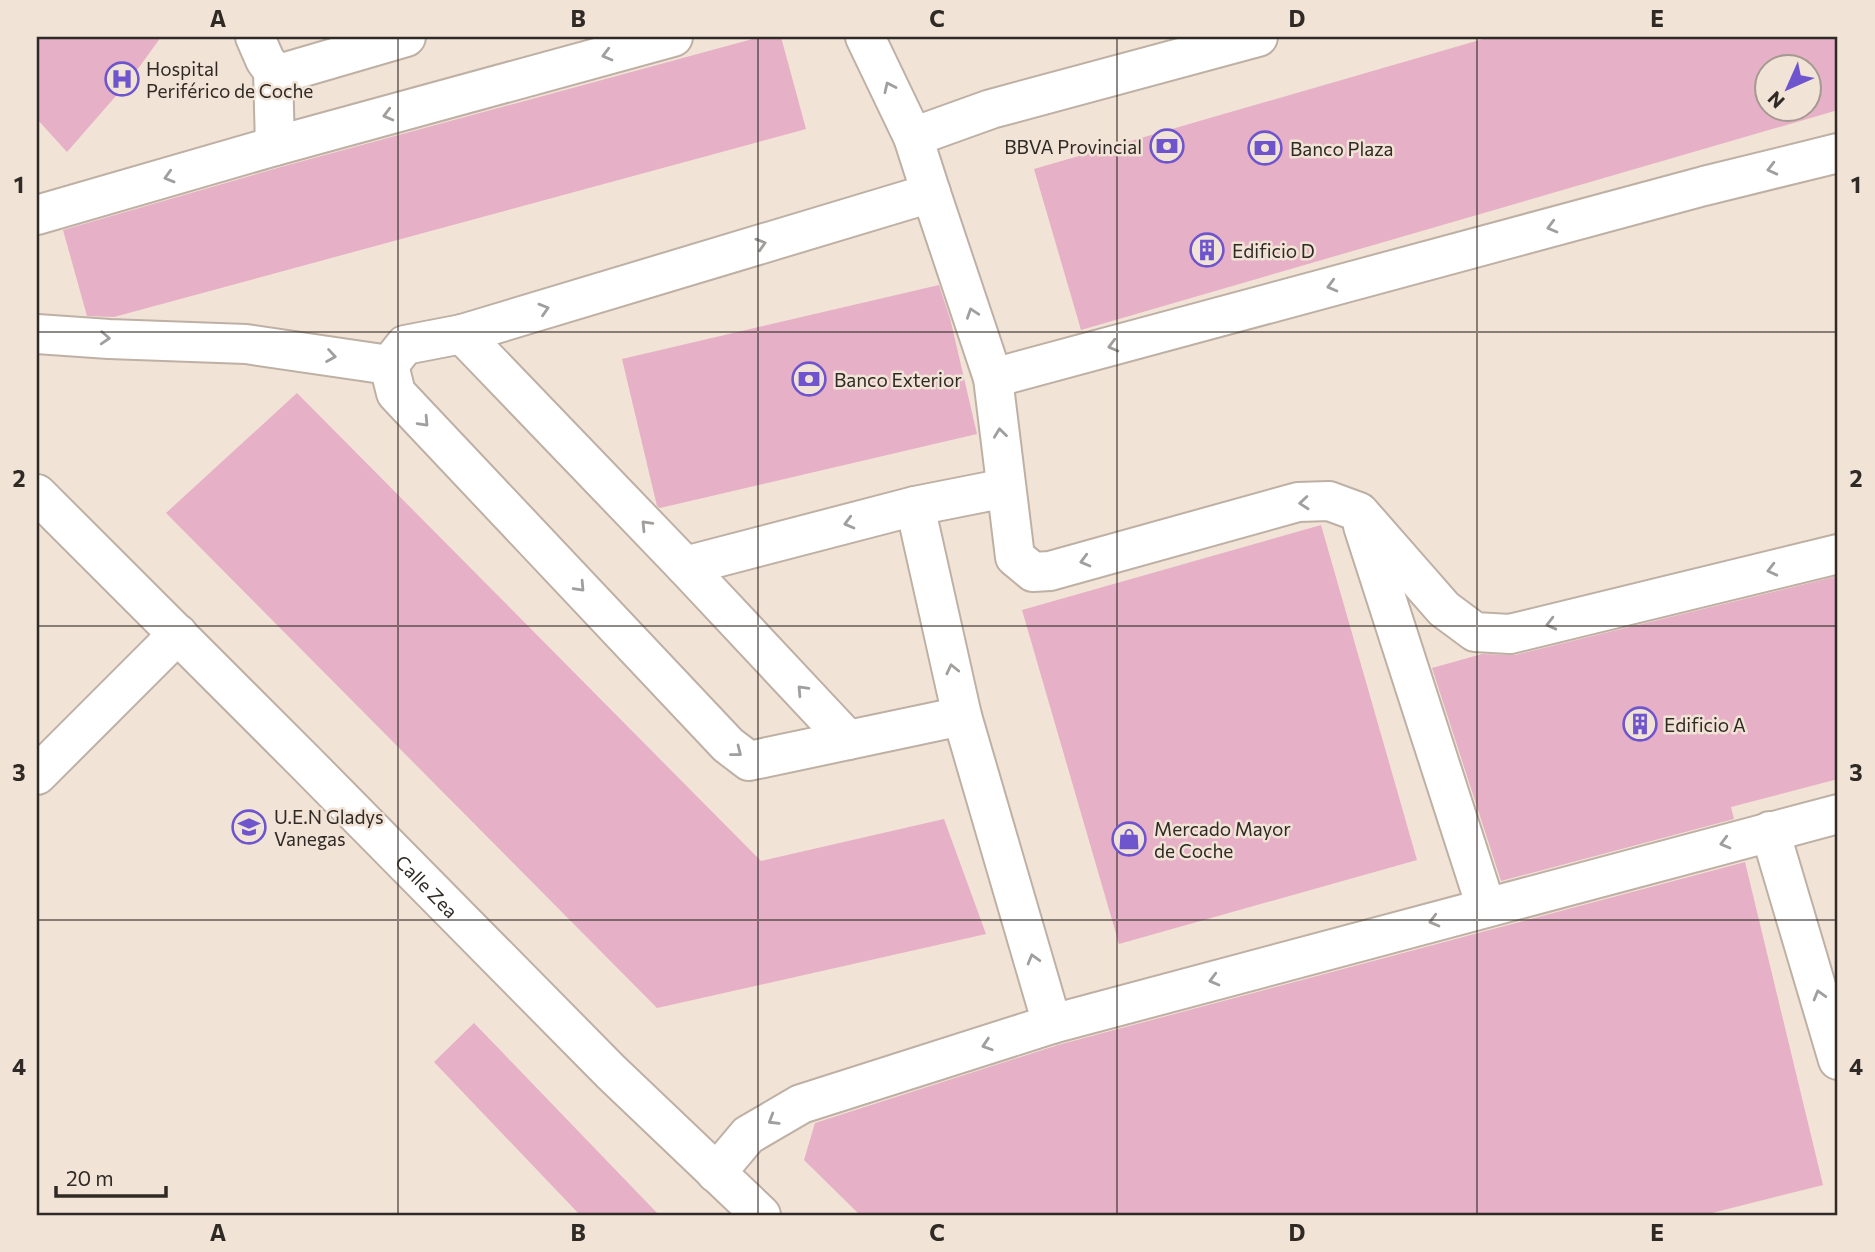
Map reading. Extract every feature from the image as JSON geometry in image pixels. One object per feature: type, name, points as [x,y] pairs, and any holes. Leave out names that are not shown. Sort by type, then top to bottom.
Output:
[{"type":"street","points":[[255,37],[273,71],[275,146]]},
{"type":"street","points":[[273,71],[286,72],[405,37]]},
{"type":"street","points":[[37,215],[275,146],[673,37]]},
{"type":"street","points":[[865,37],[913,137],[993,378],[1015,557],[1033,572],[1050,571],[1298,502],[1329,501],[1359,512],[1444,609],[1475,632],[1510,634],[1838,554]]},
{"type":"street","points":[[913,137],[991,108],[1258,37]]},
{"type":"street","points":[[993,378],[1838,153]]},
{"type":"street","points":[[389,365],[405,345],[462,334],[931,193]]},
{"type":"street","points":[[37,334],[246,344],[389,365]]},
{"type":"street","points":[[462,334],[848,740]]},
{"type":"street","points":[[389,365],[396,393],[728,745],[749,761],[962,716]]},
{"type":"street","points":[[685,566],[915,506],[1006,488]]},
{"type":"street","name":"Calle Zea","points":[[37,494],[611,1072],[761,1215]]},
{"type":"street","points":[[915,506],[962,716],[1052,1024]]},
{"type":"street","points":[[1359,512],[1486,907]]},
{"type":"street","points":[[37,775],[178,634]]},
{"type":"street","points":[[716,1173],[748,1135],[801,1104],[1052,1024],[1838,814]]},
{"type":"street","points":[[1770,831],[1838,1060]]},
{"type":"building","points":[[37,37],[161,37],[129,81],[67,152],[37,119]]},
{"type":"building","points":[[760,37],[781,37],[806,129],[114,317],[87,316],[63,230],[281,167]]},
{"type":"building","name":"Edificio D","points":[[1490,37],[1838,37],[1838,110],[1822,115],[1822,52],[1752,52],[1752,122],[1797,122],[1081,330],[1034,169]]},
{"type":"building","points":[[939,285],[950,318],[977,434],[660,508],[657,506],[622,359]]},
{"type":"building","points":[[297,393],[761,861],[944,819],[986,934],[657,1008],[166,513]]},
{"type":"building","points":[[1321,525],[1417,860],[1119,944],[1022,610]]},
{"type":"building","name":"Edificio A","points":[[1838,576],[1838,779],[1731,807],[1734,819],[1501,881],[1432,668],[1482,654],[1515,655]]},
{"type":"building","points":[[1745,862],[1823,1185],[1704,1215],[860,1215],[804,1160],[815,1123],[1058,1045]]},
{"type":"building","points":[[474,1023],[659,1215],[580,1215],[434,1062]]},
{"type":"place","name":"Hospital Periférico de Coche","points":[[122,79]]},
{"type":"place","name":"BBVA Provincial","points":[[1167,146]]},
{"type":"place","name":"Banco Plaza","points":[[1265,148]]},
{"type":"place","name":"Edificio D","points":[[1207,250]]},
{"type":"place","name":"Banco Exterior","points":[[809,379]]},
{"type":"place","name":"Edificio A","points":[[1640,724]]},
{"type":"place","name":"U.E.N Gladys Vanegas","points":[[249,827]]},
{"type":"place","name":"Mercado Mayor de Coche","points":[[1129,839]]}]
